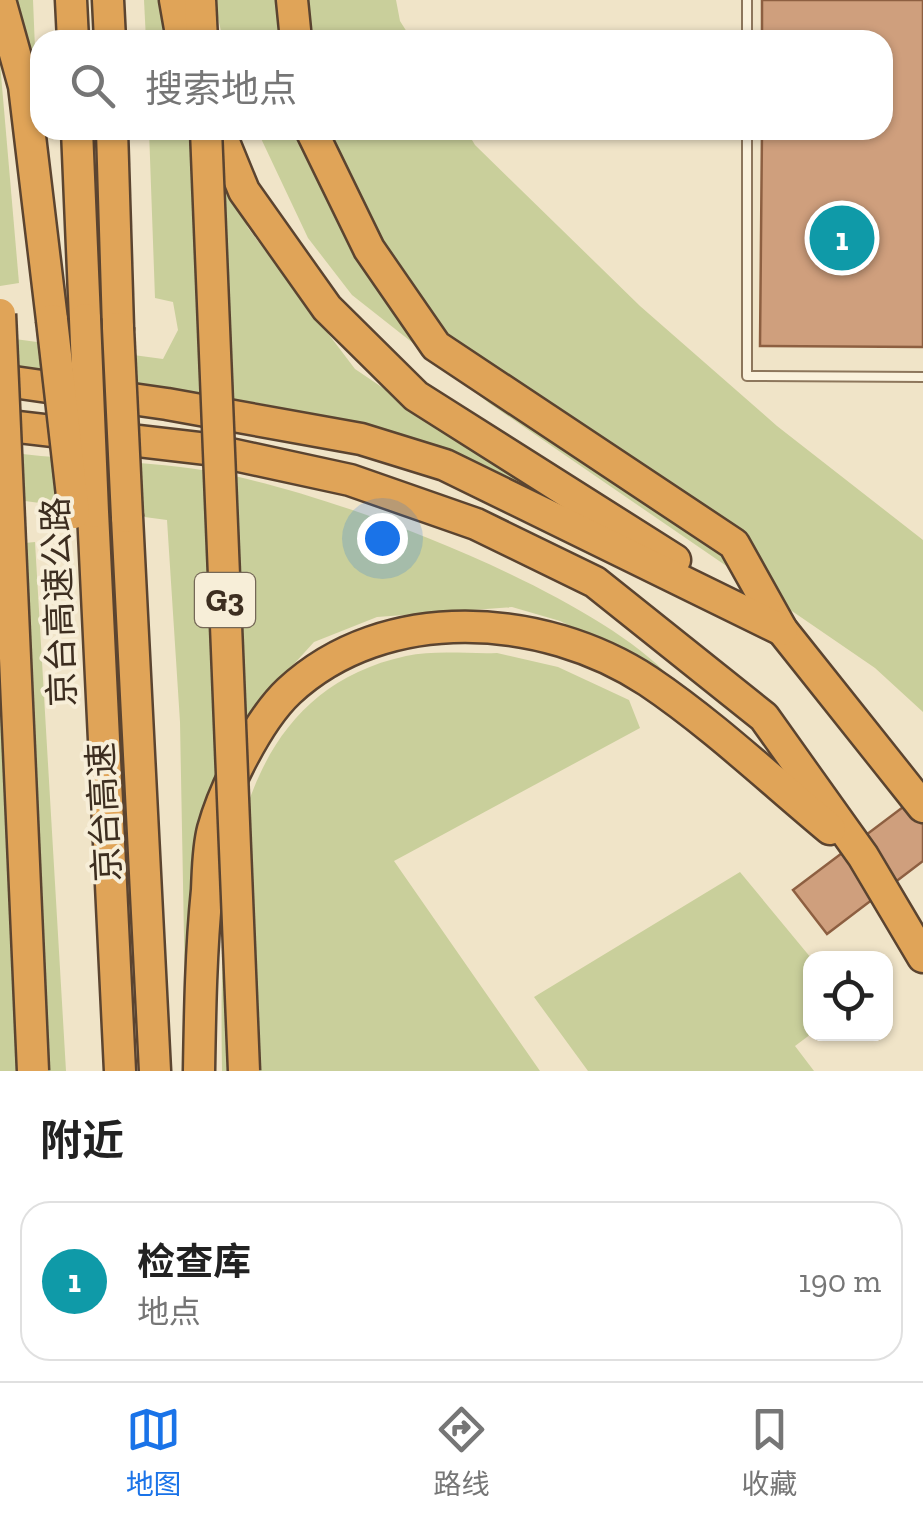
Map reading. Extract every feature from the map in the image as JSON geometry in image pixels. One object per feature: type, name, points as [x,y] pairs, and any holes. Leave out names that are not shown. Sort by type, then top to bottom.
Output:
[{"type":"highway","points":[[0,0],[24,86],[30,136]]},
{"type":"highway","points":[[72,0],[73,30]]},
{"type":"highway","points":[[108,0],[110,30]]},
{"type":"highway","points":[[175,0],[180,30]]},
{"type":"highway","points":[[200,0],[202,30]]},
{"type":"highway","points":[[292,0],[295,30]]},
{"type":"highway","points":[[30,140],[52,320],[84,512]]},
{"type":"highway","name":"京台高速公路","points":[[77,140],[85,319],[84,512],[120,1071]]},
{"type":"highway","name":"京台高速","points":[[112,140],[154,1071]]},
{"type":"highway","name":"G3","points":[[206,140],[244,1071]]},
{"type":"highway","points":[[223,140],[244,190],[327,308],[416,396],[782,630]]},
{"type":"highway","points":[[316,140],[369,250],[436,346],[734,544],[782,630],[922,805]]},
{"type":"highway","points":[[0,314],[33,1071]]},
{"type":"highway","points":[[0,380],[166,404],[361,439],[446,465],[782,630]]},
{"type":"highway","points":[[0,425],[207,449],[350,480],[476,524],[595,582],[764,717],[864,856],[922,956]]},
{"type":"highway","points":[[199,1071],[202,943],[212,830],[243,757],[288,692],[351,649],[431,628],[487,625],[575,644],[647,680],[864,856]]},
{"type":"lane","points":[[746,0],[746,30]]},
{"type":"lane","points":[[746,140],[746,376],[923,377]]},
{"type":"green space","points":[[15,0],[33,0],[30,51]]},
{"type":"green space","points":[[144,0],[159,0],[165,30],[146,30]]},
{"type":"green space","points":[[214,0],[396,0],[406,30],[221,30]]},
{"type":"green space","points":[[0,63],[19,283],[0,286]]},
{"type":"green space","points":[[149,140],[206,140],[248,228],[355,369],[571,515],[411,445],[310,414],[208,394],[0,371],[0,337],[163,359],[178,330],[173,302],[155,298]]},
{"type":"green space","points":[[262,140],[472,140],[640,306],[777,426],[923,540],[923,712],[875,668],[489,403],[352,295],[308,238]]},
{"type":"green space","points":[[0,451],[192,468],[328,502],[392,524],[523,580],[632,644],[670,677],[560,621],[512,607],[377,617],[314,642],[245,718],[202,819],[185,991],[180,722],[167,520],[10,499],[4,545],[35,542],[66,1071],[0,1071]]},
{"type":"green space","points":[[497,653],[558,667],[629,700],[640,728],[394,861],[540,1071],[222,1071],[223,948],[230,884],[242,822],[264,765],[297,717],[344,679],[406,656]]},
{"type":"green space","points":[[740,872],[805,951],[803,1040],[795,1046],[814,1071],[588,1071],[534,997]]},
{"type":"building","points":[[762,0],[923,0],[923,347],[760,346],[762,140],[893,140],[893,30],[762,30]]},
{"type":"building","points":[[923,792],[923,861],[827,934],[793,890]]},
{"type":"place","name":"检查库","points":[[842,238]]}]
